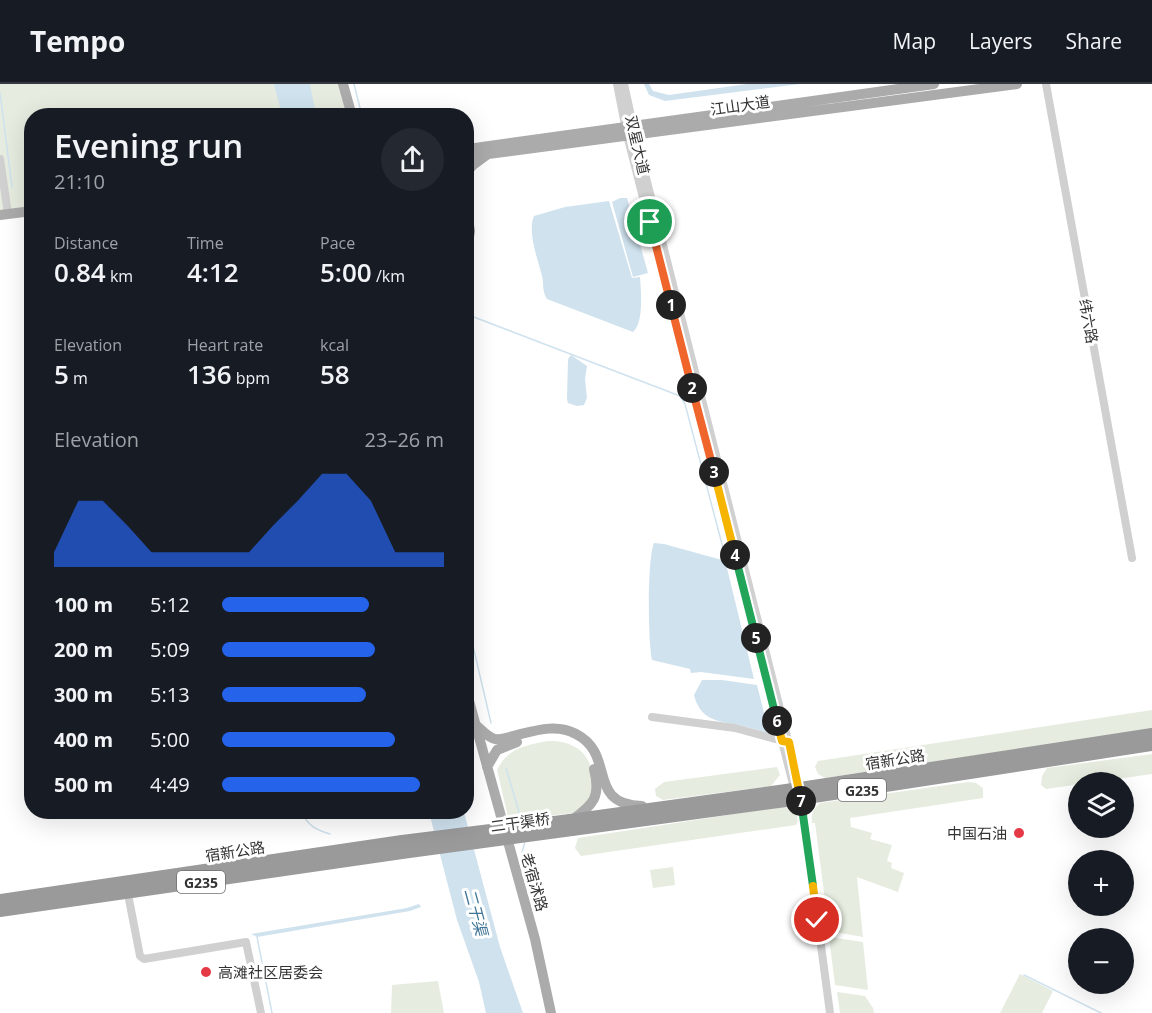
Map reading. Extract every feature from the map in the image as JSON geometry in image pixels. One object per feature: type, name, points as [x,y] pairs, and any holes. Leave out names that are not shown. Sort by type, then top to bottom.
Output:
[{"type":"highway","name":"宿新公路","points":[[571,823],[663,807],[798,794],[1152,734]]},
{"type":"highway","name":"宿新公路","points":[[571,823],[1152,745]]},
{"type":"highway","name":"二干渠桥","points":[[402,847],[571,823]]},
{"type":"highway","name":"宿新公路","points":[[0,911],[127,887],[402,847]]},
{"type":"highway","name":"宿新公路","points":[[0,900],[127,887]]},
{"type":"main road","points":[[343,84],[350,108]]},
{"type":"main road","name":"江山大道","points":[[474,154],[488,154],[934,84]]},
{"type":"main road","name":"江山大道","points":[[474,148],[1017,84]]},
{"type":"main road","points":[[474,165],[488,154]]},
{"type":"main road","points":[[4,215],[24,212]]},
{"type":"main road","name":"老宿沭路","points":[[474,719],[535,939],[551,1013]]},
{"type":"main road","points":[[475,723],[493,739],[535,730],[568,729],[583,737],[594,749],[604,783],[614,799],[629,806],[663,807]]},
{"type":"main road","points":[[487,767],[497,750],[506,745],[545,734],[560,734],[573,739],[586,749],[592,760],[597,790],[591,806],[571,823]]},
{"type":"street","name":"双星大道","points":[[617,84],[798,794],[830,1013]]},
{"type":"street","name":"双星大道","points":[[624,84],[630,130]]},
{"type":"street","name":"纬六路","points":[[1046,84],[1132,558]]},
{"type":"street","points":[[0,159],[4,215]]},
{"type":"street","points":[[652,717],[735,728],[785,742]]},
{"type":"street","points":[[127,887],[140,956],[144,959],[246,942],[261,1013]]},
{"type":"shaded area","points":[[0,84],[338,84],[345,108],[24,108],[24,208],[0,211]]},
{"type":"shaded area","points":[[1152,710],[1152,729],[825,778],[818,774],[815,767],[818,761]]},
{"type":"shaded area","points":[[547,741],[570,744],[587,758],[592,773],[591,801],[573,813],[509,821],[497,770],[506,757],[517,749]]},
{"type":"shaded area","points":[[1152,754],[1152,774],[1134,777],[1134,772],[1068,772],[1068,786],[1046,789],[1041,785],[1042,776],[1047,768]]},
{"type":"shaded area","points":[[777,767],[780,775],[771,786],[663,800],[656,796],[655,789],[664,782]]},
{"type":"shaded area","points":[[968,782],[976,783],[983,788],[983,798],[850,818],[851,827],[872,833],[870,839],[892,845],[887,861],[892,863],[891,868],[904,873],[898,892],[857,877],[863,937],[829,931],[815,823],[812,823],[813,812],[818,805]]},
{"type":"shaded area","points":[[793,805],[797,810],[796,825],[581,856],[575,848],[578,838]]},
{"type":"shaded area","points":[[673,867],[675,885],[653,888],[650,870]]},
{"type":"shaded area","points":[[829,937],[863,942],[868,990],[835,985]]},
{"type":"shaded area","points":[[1020,974],[1053,991],[1042,1013],[1000,1013]]},
{"type":"shaded area","points":[[438,981],[444,1013],[391,1013],[392,985]]},
{"type":"shaded area","points":[[837,992],[865,996],[874,1013],[840,1013]]},
{"type":"water","points":[[274,84],[310,84],[315,108],[280,108]]},
{"type":"water","points":[[644,84],[649,84],[653,91],[669,95],[747,84],[800,84],[665,101],[649,95]]},
{"type":"water","points":[[620,198],[627,198],[648,273],[633,277],[612,202]]},
{"type":"water","points":[[609,201],[632,278],[640,277],[639,322],[633,332],[547,299],[534,246],[532,222],[534,216],[565,207]]},
{"type":"water","points":[[571,355],[587,366],[585,379],[587,398],[584,405],[577,406],[568,403],[568,359]]},
{"type":"water","points":[[654,543],[722,560],[726,564],[754,679],[701,672],[691,673],[690,669],[652,660],[649,600],[650,566]]},
{"type":"water","points":[[702,680],[722,680],[757,685],[769,733],[718,721],[703,713],[694,695]]},
{"type":"water","name":"二干渠","points":[[431,819],[466,819],[500,947],[523,1013],[486,1013],[479,982],[457,920]]},
{"type":"water","points":[[419,904],[421,907],[410,911],[257,937],[251,934],[407,908]]},
{"type":"waterway","points":[[354,84],[360,108]]},
{"type":"waterway","points":[[0,93],[12,187]]},
{"type":"waterway","points":[[474,317],[680,396],[685,404],[723,548]]},
{"type":"waterway","points":[[474,650],[491,723]]},
{"type":"waterway","points":[[506,768],[522,822]]},
{"type":"waterway","points":[[306,819],[320,831],[330,834]]},
{"type":"waterway","points":[[525,841],[522,853],[532,888]]},
{"type":"waterway","points":[[257,937],[272,1013]]},
{"type":"waterway","points":[[1024,975],[1101,1013]]},
{"type":"place","name":"中国石油","points":[[1019,833]]},
{"type":"place","name":"高滩社区居委会","points":[[206,972]]},
{"type":"route","points":[[650,222],[782,741],[789,742],[800,788],[817,920]]}]
